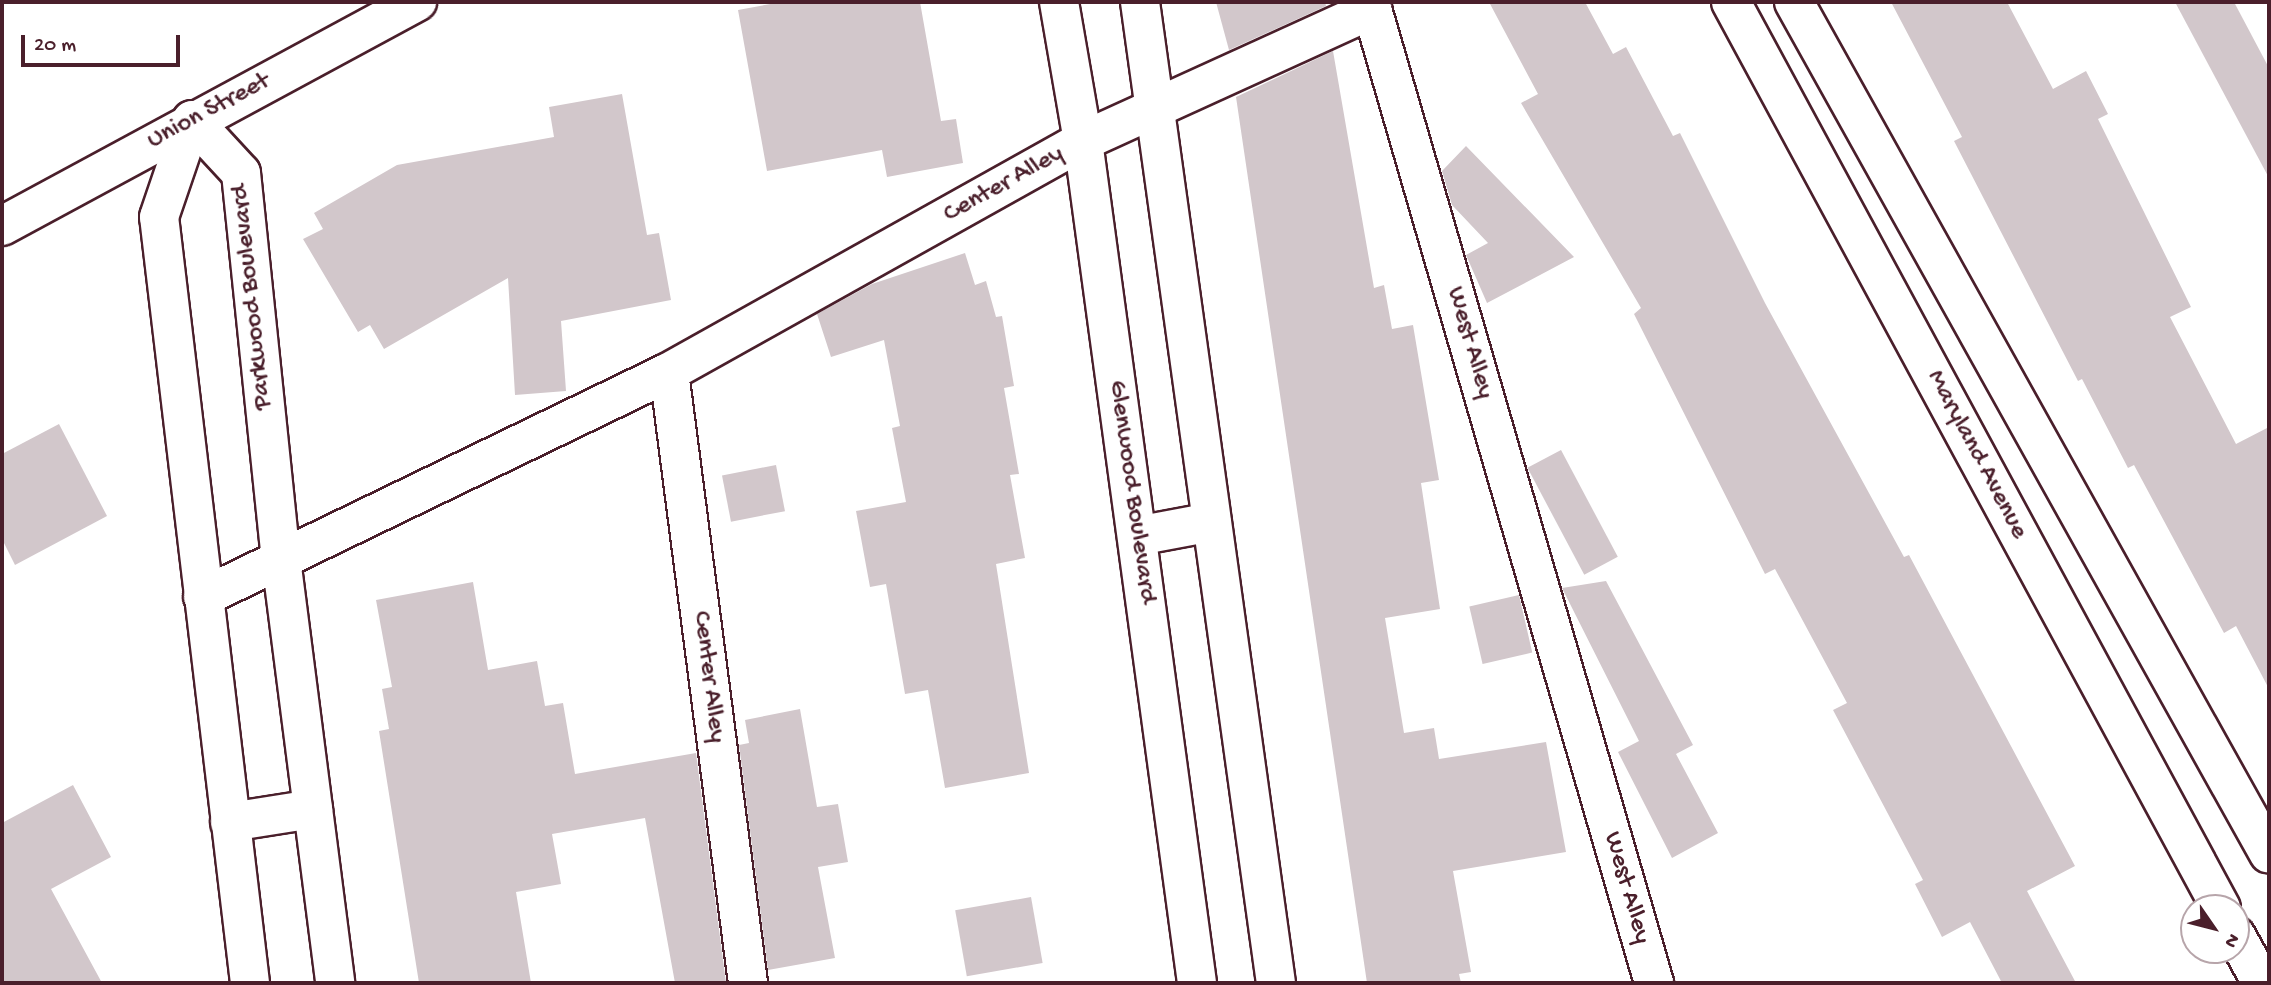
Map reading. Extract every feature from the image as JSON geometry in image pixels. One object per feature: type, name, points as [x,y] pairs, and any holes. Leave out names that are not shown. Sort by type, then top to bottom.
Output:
[{"type":"street","name":"Union Street","points":[[2,226],[191,120],[418,2]]},
{"type":"street","name":"Glenwood Boulevard","points":[[1059,2],[1083,141],[1197,983]]},
{"type":"street","points":[[1140,2],[1276,983]]},
{"type":"street","name":"Maryland Avenue","points":[[1731,2],[2213,894]]},
{"type":"street","points":[[1794,2],[2269,854]]},
{"type":"street","name":"West Alley","points":[[1083,141],[1372,9],[1654,983]]},
{"type":"street","name":"Parkwood Boulevard","points":[[191,120],[241,173],[281,559],[335,983]]},
{"type":"street","points":[[191,120],[159,217],[250,983]]},
{"type":"street","name":"Center Alley","points":[[203,597],[668,372],[1083,141]]},
{"type":"street","points":[[1900,314],[1950,282]]},
{"type":"street","name":"Center Alley","points":[[668,372],[748,983]]},
{"type":"street","points":[[1137,536],[1212,522]]},
{"type":"street","points":[[230,822],[313,809]]},
{"type":"street","points":[[2250,961],[2262,983]]},
{"type":"building","points":[[781,2],[920,2],[941,121],[956,119],[963,163],[887,177],[882,150],[767,171],[738,10]]},
{"type":"building","points":[[1216,2],[1325,2],[1326,6],[1229,50]]},
{"type":"building","points":[[1489,2],[1585,2],[1613,54],[1626,47],[1673,136],[1680,133],[1765,303],[1904,557],[1909,555],[2075,866],[2027,891],[2076,983],[2002,983],[1970,922],[1942,937],[1915,884],[1923,880],[1833,710],[1847,703],[1775,569],[1765,574],[1634,314],[1641,308],[1521,103],[1538,94]]},
{"type":"building","points":[[1891,2],[2007,2],[2053,89],[2086,71],[2108,114],[2098,119],[2191,307],[2170,317],[2236,444],[2269,427],[2269,689],[2236,626],[2224,633],[2134,465],[2128,468],[2082,379],[2078,381],[1954,141],[1962,137]]},
{"type":"building","points":[[2175,2],[2234,2],[2269,68],[2269,178]]},
{"type":"building","points":[[1333,51],[1374,288],[1384,285],[1392,329],[1413,325],[1439,480],[1421,483],[1440,609],[1385,618],[1404,733],[1434,728],[1439,759],[1546,742],[1566,852],[1453,871],[1471,972],[1459,974],[1461,983],[1367,983],[1236,97]]},
{"type":"building","points":[[622,94],[647,235],[659,233],[671,300],[561,321],[566,391],[515,395],[508,278],[384,349],[370,325],[358,332],[303,239],[323,229],[314,213],[397,165],[554,137],[549,107]]},
{"type":"building","points":[[1466,146],[1574,257],[1487,303],[1466,255],[1488,243],[1452,205],[1442,171]]},
{"type":"building","points":[[965,253],[975,285],[986,281],[996,317],[1002,316],[1014,386],[1004,388],[1019,474],[1010,475],[1025,558],[996,564],[1029,773],[945,788],[928,690],[905,694],[886,584],[870,587],[856,511],[906,502],[892,428],[900,426],[884,340],[831,357],[817,314],[872,284]]},
{"type":"building","points":[[59,424],[107,516],[15,565],[2,539],[2,454]]},
{"type":"building","points":[[1561,450],[1618,557],[1584,575],[1527,468]]},
{"type":"building","points":[[776,465],[785,511],[731,522],[722,475]]},
{"type":"building","points":[[1606,581],[1693,745],[1676,754],[1718,833],[1672,858],[1618,752],[1639,741],[1562,588]]},
{"type":"building","points":[[473,582],[488,670],[537,661],[545,706],[563,703],[575,774],[696,753],[726,983],[675,983],[645,818],[552,834],[561,884],[516,892],[531,983],[419,983],[379,731],[389,729],[382,689],[392,687],[376,600]]},
{"type":"building","points":[[1519,595],[1532,652],[1483,664],[1469,606]]},
{"type":"building","points":[[800,709],[817,807],[838,804],[848,862],[818,867],[835,958],[768,970],[739,745],[749,743],[745,720]]},
{"type":"building","points":[[73,785],[111,857],[51,889],[102,983],[2,983],[2,823]]},
{"type":"building","points":[[1031,897],[1043,963],[967,976],[955,910]]}]
